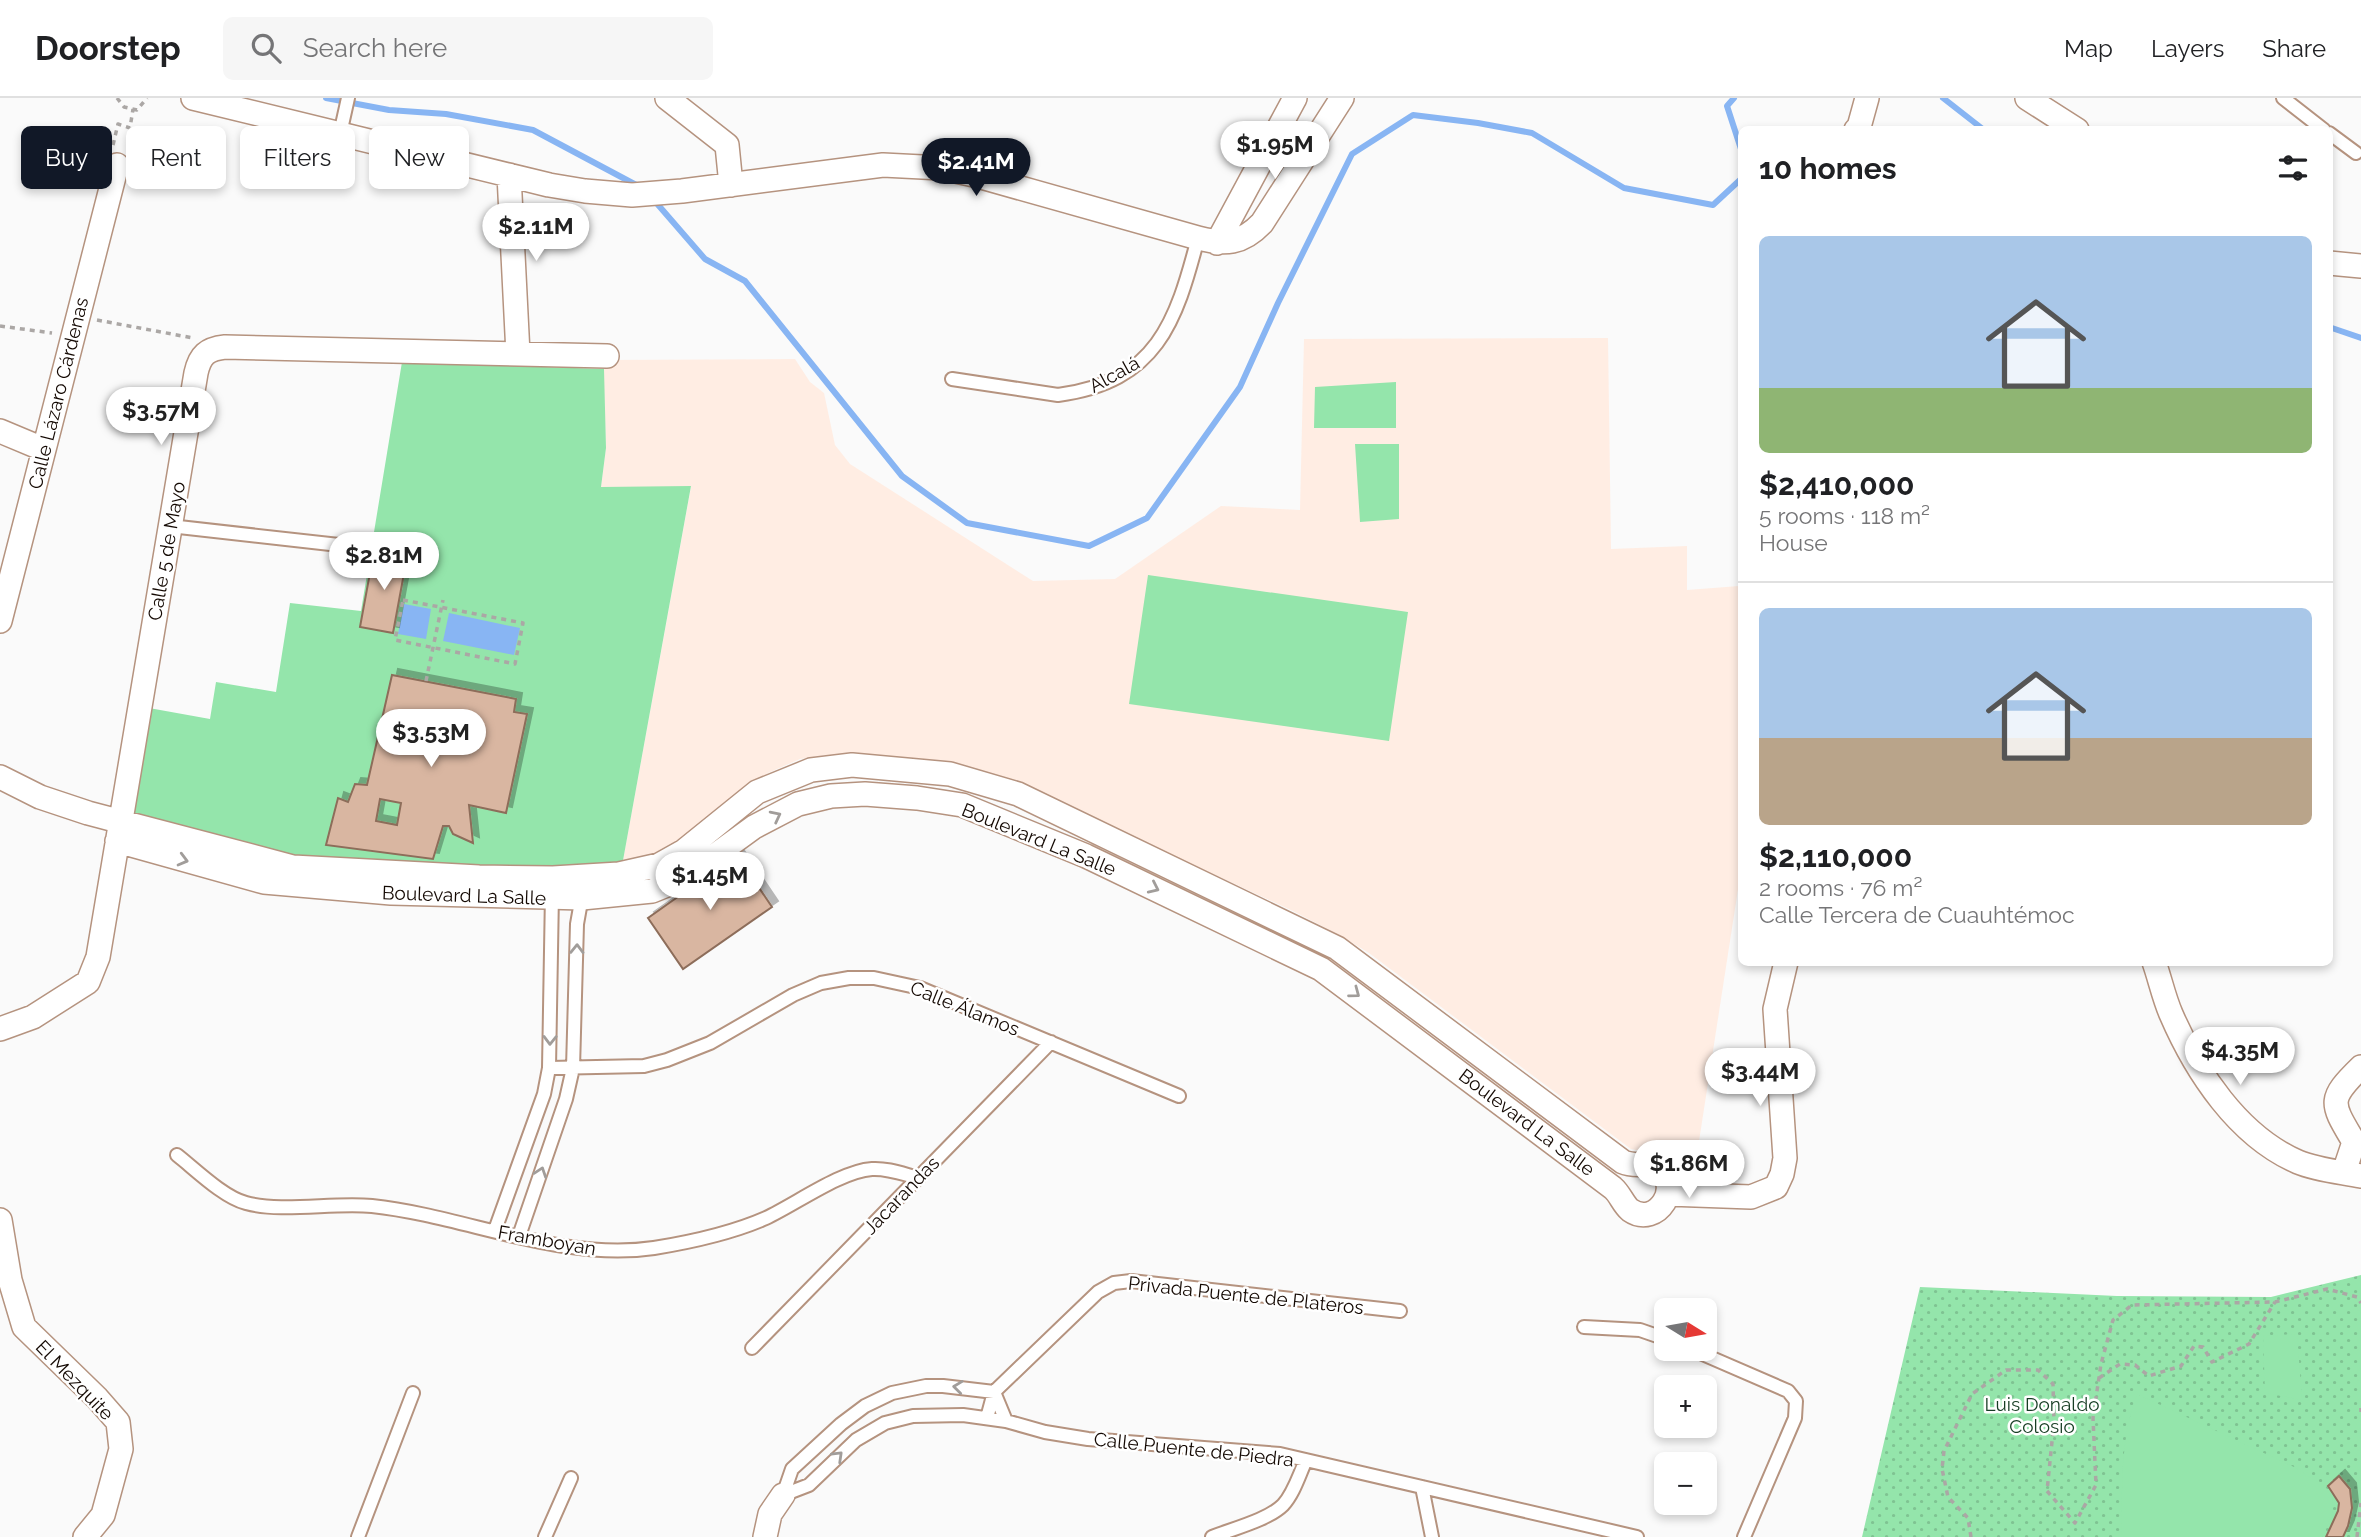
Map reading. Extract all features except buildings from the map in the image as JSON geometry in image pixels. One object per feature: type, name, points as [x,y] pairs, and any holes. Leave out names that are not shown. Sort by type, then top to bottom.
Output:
[{"type":"street","points":[[193,98],[337,126]]},
{"type":"street","points":[[667,98],[727,145],[731,185]]},
{"type":"street","points":[[1207,240],[1295,98]]},
{"type":"street","points":[[1859,126],[1867,98]]},
{"type":"street","points":[[2027,98],[2071,126]]},
{"type":"street","points":[[355,131],[509,175],[585,191],[632,195],[883,165],[942,168],[1207,240],[1235,242],[1245,238],[1262,223],[1340,100]]},
{"type":"street","name":"Calle Lázaro Cárdenas","points":[[0,621],[71,325],[117,165]]},
{"type":"street","points":[[509,175],[518,354]]},
{"type":"street","points":[[2333,262],[2361,266]]},
{"type":"street","points":[[209,349],[225,347],[607,355]]},
{"type":"street","name":"Calle 5 de Mayo","points":[[0,1029],[33,1017],[88,982],[98,957],[198,365],[209,349]]},
{"type":"street","points":[[0,431],[43,449]]},
{"type":"street","name":"Boulevard La Salle","points":[[0,777],[119,832],[264,882],[391,893],[553,888],[652,891],[684,878],[754,827],[798,804],[831,796],[864,794],[962,805],[1086,856],[1332,975],[1613,1188],[1625,1205],[1635,1212],[1647,1214],[1657,1210],[1668,1194],[1667,1179],[1659,1170],[1623,1162],[1337,947],[1018,794],[950,774],[852,765],[811,770],[757,792],[684,851],[659,865],[618,874],[584,888]]},
{"type":"street","points":[[1668,1194],[1751,1197],[1776,1186],[1785,1158],[1775,1009],[1785,966]]},
{"type":"street","points":[[2155,966],[2170,1012],[2195,1062],[2232,1113],[2266,1144],[2299,1162],[2353,1174],[2354,1142],[2336,1113],[2335,1099],[2342,1086],[2361,1068]]},
{"type":"street","name":"El Mezquite","points":[[0,1220],[10,1280],[24,1328],[97,1398],[118,1422],[121,1449],[103,1515],[85,1537]]},
{"type":"street","points":[[765,1537],[771,1514],[783,1495]]},
{"type":"lane","points":[[342,126],[348,98]]},
{"type":"lane","points":[[2283,98],[2320,126]]},
{"type":"lane","points":[[2333,136],[2356,153]]},
{"type":"lane","name":"Alcalá","points":[[952,379],[1058,395],[1076,393],[1117,376],[1135,365],[1165,333],[1207,240]]},
{"type":"lane","points":[[170,526],[348,547]]},
{"type":"lane","points":[[495,1230],[544,1094],[549,1068],[553,888]]},
{"type":"lane","points":[[519,1236],[566,1100],[573,1068],[577,923],[584,888]]},
{"type":"lane","name":"Calle Álamos","points":[[549,1068],[645,1066],[667,1060],[710,1043],[793,995],[821,984],[849,978],[874,978],[920,988],[1179,1096]]},
{"type":"lane","name":"Jacarandas","points":[[752,1348],[1051,1042]]},
{"type":"lane","name":"Framboyan","points":[[177,1154],[231,1197],[246,1203],[261,1206],[373,1206],[422,1214],[558,1245],[599,1250],[653,1248],[745,1226],[862,1170],[889,1170],[919,1178]]},
{"type":"lane","name":"Privada Puente de Plateros","points":[[994,1392],[1098,1292],[1114,1283],[1131,1282],[1400,1311]]},
{"type":"lane","points":[[1584,1327],[1629,1328],[1654,1335]]},
{"type":"lane","points":[[1717,1360],[1788,1391],[1796,1401],[1795,1418],[1744,1537]]},
{"type":"lane","points":[[783,1495],[792,1469],[865,1406],[892,1393],[926,1386],[943,1385],[994,1392]]},
{"type":"lane","points":[[987,1418],[994,1392]]},
{"type":"lane","points":[[994,1392],[1006,1421]]},
{"type":"lane","points":[[358,1537],[413,1393]]},
{"type":"lane","name":"Calle Puente de Piedra","points":[[783,1495],[808,1485],[856,1440],[885,1423],[914,1416],[936,1415],[987,1418],[1088,1439],[1262,1452],[1637,1537]]},
{"type":"lane","points":[[1212,1537],[1282,1507],[1306,1460]]},
{"type":"lane","points":[[545,1537],[571,1478]]},
{"type":"lane","points":[[1422,1487],[1432,1537]]},
{"type":"path","points":[[117,98],[124,107],[137,110],[147,98]]},
{"type":"path","points":[[117,165],[124,157],[113,148],[118,124],[130,128],[134,109]]},
{"type":"path","points":[[0,326],[71,325],[195,339],[209,349]]},
{"type":"path","points":[[403,600],[441,607],[523,623],[515,664],[395,640],[403,600]]},
{"type":"path","points":[[426,681],[443,600]]},
{"type":"path","points":[[1971,1537],[1968,1518],[1948,1497],[1942,1469],[1944,1451],[1972,1394],[2006,1370],[2038,1370],[2053,1384],[2054,1422],[2047,1491],[2075,1522],[2096,1485],[2093,1418],[2098,1378],[2113,1320],[2132,1305],[2276,1302],[2327,1289],[2357,1297],[2361,1303]]},
{"type":"path","points":[[2098,1378],[2120,1364],[2135,1365],[2149,1376],[2181,1366],[2194,1346],[2203,1347],[2212,1362],[2249,1344],[2276,1302]]},
{"type":"path","points":[[2357,1537],[2361,1503]]},
{"type":"shaded area","points":[[1608,338],[1611,549],[1687,546],[1687,590],[1738,586],[1738,889],[1693,1180],[1680,1181],[1673,1164],[1661,1155],[1631,1149],[1369,953],[1341,936],[1107,825],[873,758],[827,755],[800,759],[768,773],[662,855],[622,866],[691,487],[601,487],[606,448],[603,360],[795,359],[810,382],[824,393],[835,445],[850,464],[1033,581],[1115,579],[1221,506],[1300,510],[1304,339]]},
{"type":"green space","points":[[402,362],[604,369],[606,448],[601,487],[691,486],[622,866],[561,872],[267,854],[131,813],[149,708],[210,719],[216,682],[276,692],[290,603],[361,611]]},
{"type":"green space","points":[[1396,382],[1396,428],[1314,428],[1315,387]]},
{"type":"green space","points":[[1355,444],[1399,444],[1399,519],[1360,522]]},
{"type":"green space","points":[[1148,575],[1408,612],[1389,741],[1129,704]]},
{"type":"green space","name":"Luis Donaldo Colosio","points":[[2361,1275],[2361,1537],[1862,1537],[1920,1287],[2117,1296],[2271,1297]]},
{"type":"green space","points":[[2297,1334],[2302,1400],[2265,1393],[2263,1336]]},
{"type":"green space","points":[[2137,1394],[2294,1467],[2320,1483],[2332,1498],[2333,1512],[2322,1537],[2122,1537],[2125,1447]]},
{"type":"water","points":[[404,604],[431,609],[426,639],[398,634]]},
{"type":"water","points":[[449,613],[520,628],[514,655],[443,641]]},
{"type":"waterway","points":[[326,98],[389,110],[446,114],[533,130],[640,187]]},
{"type":"waterway","points":[[1734,98],[1727,106],[1738,140]]},
{"type":"waterway","points":[[1943,98],[1979,126]]},
{"type":"waterway","points":[[653,199],[705,259],[745,281],[902,476],[967,523],[1089,546],[1147,518],[1240,387],[1278,303],[1352,154],[1413,115],[1532,133],[1624,188],[1713,205],[1738,182]]},
{"type":"waterway","points":[[2333,328],[2361,338]]}]
